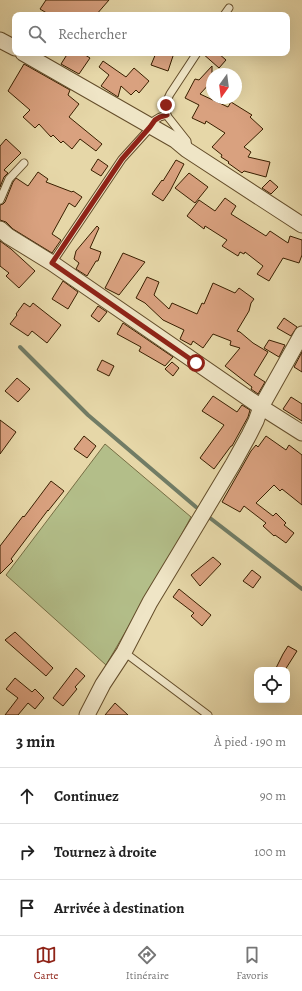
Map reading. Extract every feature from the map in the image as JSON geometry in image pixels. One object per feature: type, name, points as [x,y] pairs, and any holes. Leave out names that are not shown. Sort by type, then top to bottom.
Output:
[{"type":"street","points":[[0,40],[12,46]]},
{"type":"street","points":[[28,56],[175,140],[187,150],[302,224]]},
{"type":"street","points":[[0,229],[8,236],[52,263],[261,407],[302,433]]},
{"type":"street","points":[[87,715],[103,684],[124,652],[161,584],[246,441],[261,407],[302,334]]},
{"type":"lane","points":[[226,12],[229,8]]},
{"type":"lane","points":[[187,150],[187,141],[167,115],[165,108],[168,98],[195,56]]},
{"type":"lane","points":[[52,263],[122,159],[155,120],[167,115]]},
{"type":"lane","points":[[0,200],[9,179],[24,163]]},
{"type":"lane","points":[[124,652],[208,715]]},
{"type":"green space","points":[[105,444],[191,517],[106,665],[6,575]]},
{"type":"building","points":[[46,0],[109,0],[99,12],[45,12],[40,9]]},
{"type":"building","points":[[66,56],[87,56],[90,58],[79,74],[61,64]]},
{"type":"building","points":[[155,56],[173,56],[168,71],[151,65]]},
{"type":"building","points":[[205,56],[221,56],[226,60],[219,68]]},
{"type":"building","points":[[103,61],[126,77],[134,68],[149,81],[139,93],[136,90],[131,95],[121,86],[118,97],[101,86],[109,75],[99,67]]},
{"type":"building","points":[[24,64],[70,90],[68,95],[79,104],[69,117],[102,144],[96,151],[80,139],[72,149],[63,141],[61,143],[53,135],[51,137],[39,124],[35,128],[23,117],[30,110],[8,91]]},
{"type":"building","points":[[206,72],[206,88],[200,94],[206,97],[206,104],[222,104],[228,107],[230,104],[234,104],[252,115],[250,117],[263,129],[244,147],[251,152],[248,157],[270,162],[266,177],[244,171],[242,173],[221,157],[222,155],[212,147],[225,133],[206,121],[205,124],[192,118],[199,105],[185,98],[195,79],[199,80]]},
{"type":"building","points":[[6,139],[21,153],[4,170],[8,173],[4,177],[0,187],[0,146]]},
{"type":"building","points":[[98,159],[108,166],[101,176],[91,170]]},
{"type":"building","points":[[176,160],[184,164],[163,201],[152,194],[162,180],[163,181]]},
{"type":"building","points":[[38,172],[48,179],[46,182],[72,192],[73,191],[82,197],[75,207],[69,203],[52,234],[61,240],[52,253],[13,229],[6,222],[0,220],[0,205],[5,202],[16,178],[28,186]]},
{"type":"building","points":[[189,173],[208,187],[195,203],[175,188]]},
{"type":"building","points":[[270,180],[278,187],[271,194],[262,188]]},
{"type":"building","points":[[225,198],[236,206],[231,214],[266,236],[270,231],[288,243],[290,236],[302,240],[302,255],[299,263],[283,258],[269,281],[257,274],[263,266],[245,252],[244,254],[240,252],[238,256],[222,246],[227,240],[205,226],[204,229],[187,216],[199,200],[215,211]]},
{"type":"building","points":[[97,226],[99,228],[90,248],[101,252],[98,261],[96,261],[87,276],[76,269],[79,263],[74,259],[76,251]]},
{"type":"building","points":[[0,241],[35,271],[19,288],[6,276],[9,273],[0,266]]},
{"type":"building","points":[[123,253],[145,262],[119,295],[105,288]]},
{"type":"building","points":[[147,277],[159,282],[154,295],[169,309],[172,303],[197,314],[202,303],[204,304],[213,283],[235,293],[239,288],[254,299],[251,303],[249,311],[237,331],[268,352],[254,375],[265,382],[258,394],[251,389],[252,387],[225,366],[240,348],[230,345],[231,341],[213,334],[203,348],[193,341],[191,345],[180,339],[184,330],[163,320],[145,303],[136,298]]},
{"type":"building","points":[[63,281],[78,292],[68,309],[52,299]]},
{"type":"building","points":[[24,303],[30,307],[33,303],[61,325],[47,343],[32,331],[28,336],[10,324]]},
{"type":"building","points":[[98,306],[107,312],[99,322],[91,316]]},
{"type":"building","points":[[284,318],[297,327],[291,336],[277,328]]},
{"type":"building","points":[[123,323],[173,357],[165,366],[139,351],[141,347],[117,334]]},
{"type":"building","points":[[269,340],[285,345],[279,357],[264,348]]},
{"type":"building","points":[[302,352],[302,372],[294,367]]},
{"type":"building","points":[[102,360],[114,366],[109,376],[97,370]]},
{"type":"building","points":[[172,362],[179,368],[173,376],[165,369]]},
{"type":"building","points":[[17,378],[30,389],[18,402],[5,391]]},
{"type":"building","points":[[213,396],[237,412],[242,405],[250,410],[248,417],[232,446],[214,469],[200,458],[224,425],[202,411]]},
{"type":"building","points":[[291,397],[302,404],[302,421],[283,409]]},
{"type":"building","points":[[0,420],[16,432],[0,454]]},
{"type":"building","points":[[84,436],[96,446],[87,458],[74,449]]},
{"type":"building","points":[[266,436],[286,450],[289,445],[302,455],[302,505],[282,489],[280,491],[274,485],[256,503],[273,516],[276,513],[286,523],[284,525],[294,533],[286,543],[275,535],[274,536],[263,526],[266,523],[244,506],[240,512],[222,502],[251,451],[256,445],[258,447]]},
{"type":"building","points":[[51,481],[64,491],[11,559],[13,561],[0,574],[0,546]]},
{"type":"building","points":[[213,557],[221,564],[200,586],[191,575]]},
{"type":"building","points":[[252,570],[261,577],[253,588],[243,581]]},
{"type":"building","points":[[179,589],[211,615],[202,626],[191,616],[194,613],[173,597]]},
{"type":"building","points":[[15,632],[53,668],[46,676],[5,640]]},
{"type":"building","points":[[288,646],[297,651],[287,667],[276,667]]},
{"type":"building","points":[[76,668],[85,676],[75,687],[77,689],[63,706],[53,698]]},
{"type":"building","points":[[15,678],[32,692],[35,689],[44,698],[35,709],[28,703],[18,715],[5,715],[18,698],[6,689]]},
{"type":"building","points":[[115,703],[128,715],[105,715]]},
{"type":"waterway","points":[[20,347],[88,415],[196,507]]},
{"type":"waterway","points":[[210,518],[302,589]]},
{"type":"route","points":[[166,105],[165,110],[167,115],[155,120],[122,159],[52,263],[196,363]]}]
